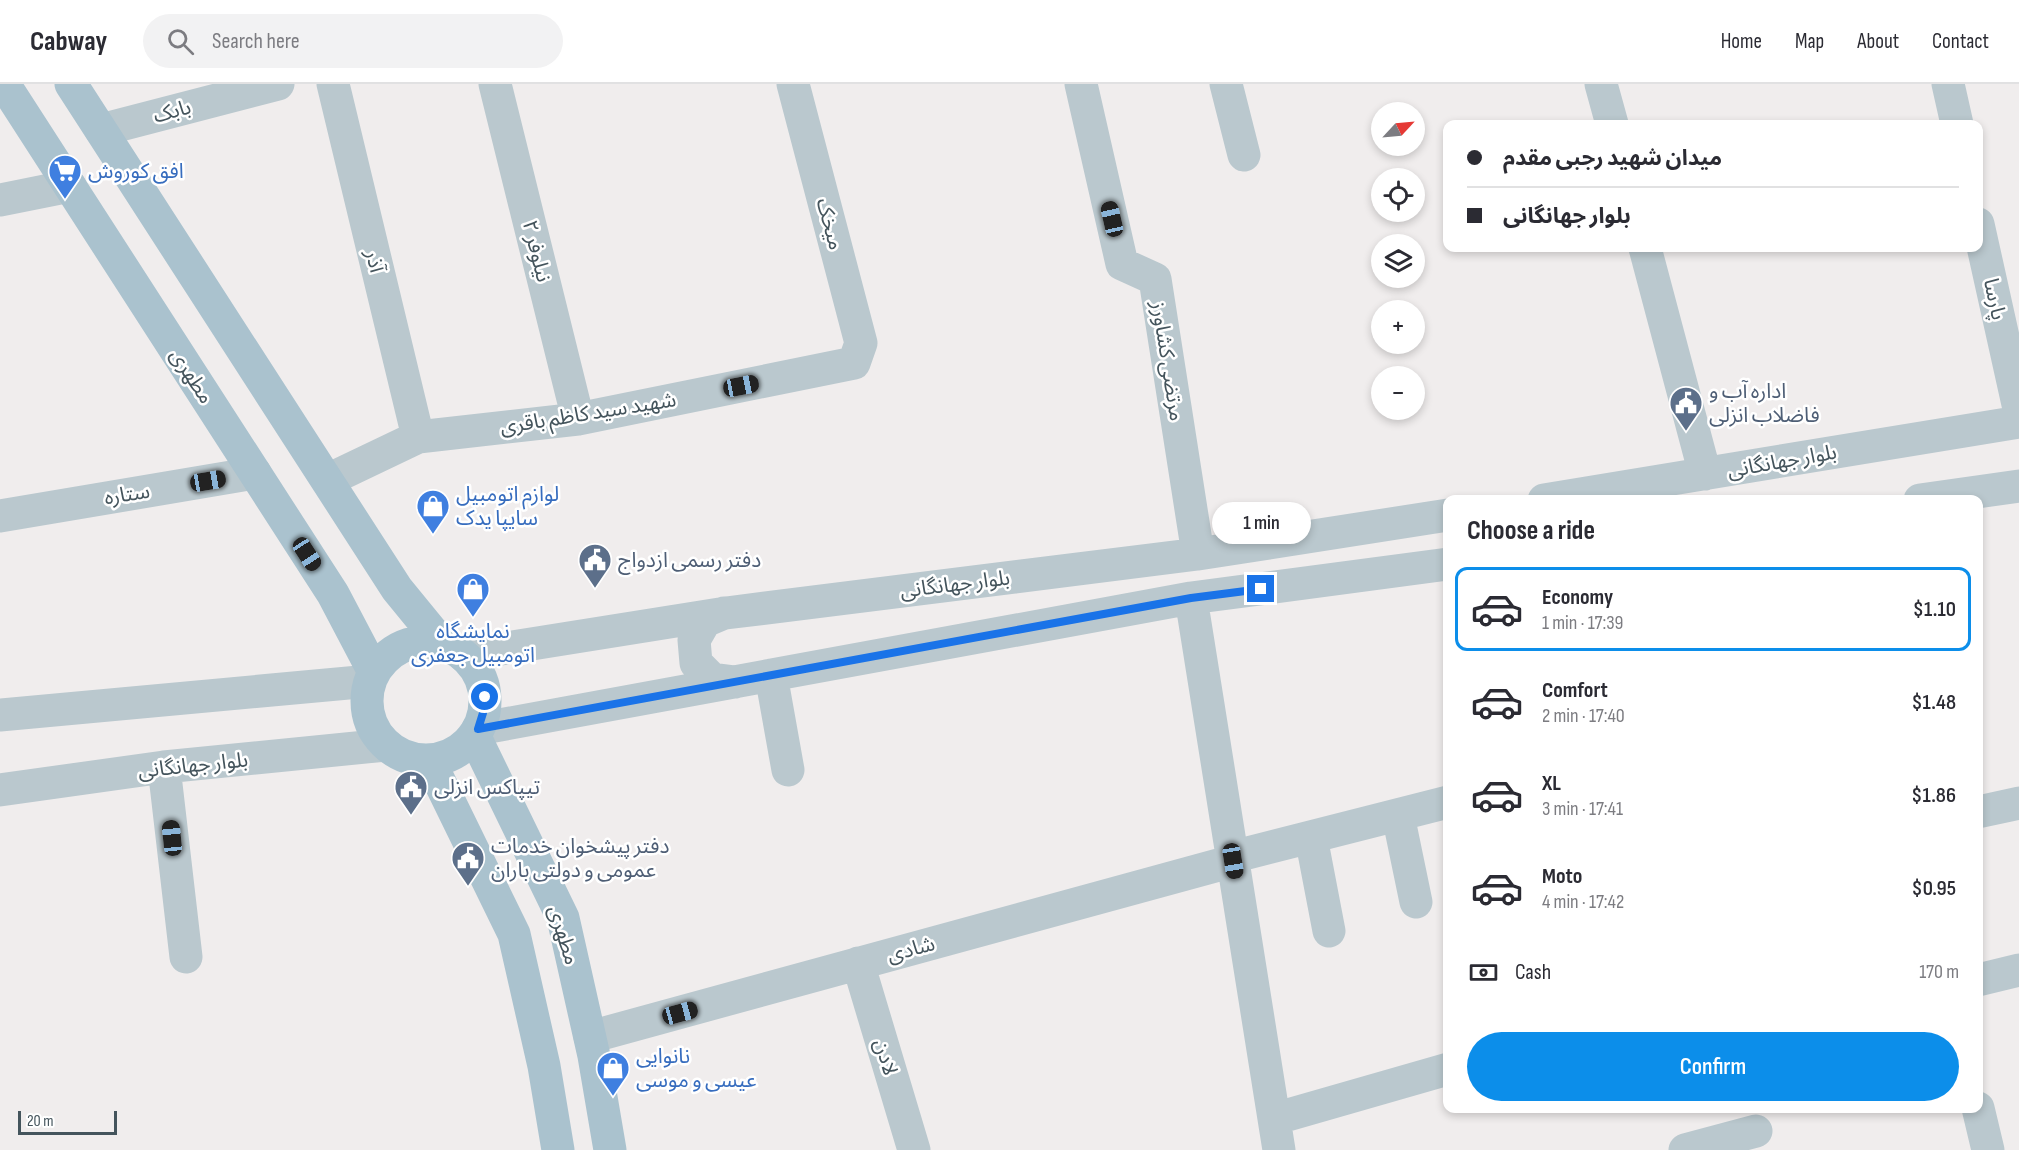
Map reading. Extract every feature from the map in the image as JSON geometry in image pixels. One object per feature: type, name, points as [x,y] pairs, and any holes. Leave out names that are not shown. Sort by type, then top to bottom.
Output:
[{"type":"main road","name":"مطهری","points":[[4,84],[333,594],[372,676]]},
{"type":"main road","points":[[71,84],[397,589],[453,650],[474,667],[481,681],[485,697],[483,713],[476,732],[462,748],[447,757],[429,760],[414,759],[399,754],[386,745],[370,722],[367,695],[372,676],[387,656],[404,646],[423,642],[453,650]]},
{"type":"main road","name":"مطهری","points":[[476,732],[563,918],[590,1037],[610,1150]]},
{"type":"main road","points":[[429,760],[514,934],[544,1066],[558,1150]]},
{"type":"street","name":"بابک","points":[[101,130],[278,84]]},
{"type":"street","name":"آذر","points":[[333,84],[418,437]]},
{"type":"street","name":"نیلوفر ۲","points":[[495,84],[578,418]]},
{"type":"street","name":"میخک","points":[[793,84],[861,343],[854,363]]},
{"type":"street","name":"مرتضی کشاورز","points":[[1081,84],[1122,264],[1155,279],[1198,554]]},
{"type":"street","points":[[1226,84],[1244,156]]},
{"type":"street","points":[[1601,84],[1611,120]]},
{"type":"street","points":[[1948,84],[1956,120]]},
{"type":"street","points":[[0,200],[70,186]]},
{"type":"street","name":"پارسا","points":[[1983,247],[2019,409]]},
{"type":"street","points":[[1645,252],[1705,474]]},
{"type":"street","name":"شهید سید کاظم باقری","points":[[328,480],[418,437],[578,418],[854,363]]},
{"type":"street","name":"بلوار جهانگانی","points":[[1575,495],[2019,422]]},
{"type":"street","name":"ستاره","points":[[0,516],[255,473]]},
{"type":"street","points":[[1955,495],[2019,486]]},
{"type":"street","name":"بلوار جهانگانی","points":[[453,650],[726,613],[1198,554],[1443,516]]},
{"type":"street","points":[[476,732],[1191,598],[1443,565]]},
{"type":"street","points":[[1191,598],[1276,1134],[1443,1071]]},
{"type":"street","points":[[726,613],[705,621],[694,640],[696,663],[712,679],[735,682]]},
{"type":"street","points":[[771,675],[788,770]]},
{"type":"street","points":[[0,715],[372,676]]},
{"type":"street","name":"بلوار جهانگانی","points":[[0,790],[164,767],[386,745]]},
{"type":"street","points":[[164,767],[186,957]]},
{"type":"street","name":"شادی","points":[[590,1037],[1311,837],[1443,803]]},
{"type":"street","points":[[1983,811],[2019,803]]},
{"type":"street","points":[[1398,815],[1416,902]]},
{"type":"street","points":[[1311,837],[1329,931]]},
{"type":"street","name":"لادن","points":[[858,963],[914,1150]]},
{"type":"street","points":[[1983,979],[2019,970]]},
{"type":"street","points":[[1979,1113],[1988,1150]]},
{"type":"street","points":[[1684,1150],[1760,1130]]},
{"type":"place","name":"افق کوروش","points":[[65,200]]},
{"type":"place","name":"اداره آب و فاضلاب انزلی","points":[[1686,432]]},
{"type":"place","name":"لوازم اتومبیل سایپا یدک","points":[[433,535]]},
{"type":"place","name":"دفتر رسمی ازدواج","points":[[595,589]]},
{"type":"place","name":"نمایشگاه اتومبیل جعفری","points":[[473,618]]},
{"type":"place","name":"تیپاکس انزلی","points":[[411,816]]},
{"type":"place","name":"دفتر پیشخوان خدمات عمومی و دولتی باران","points":[[468,887]]},
{"type":"place","name":"نانوایی عیسی و موسی","points":[[613,1097]]},
{"type":"route","points":[[485,697],[478,729],[1191,598],[1261,589]]}]
